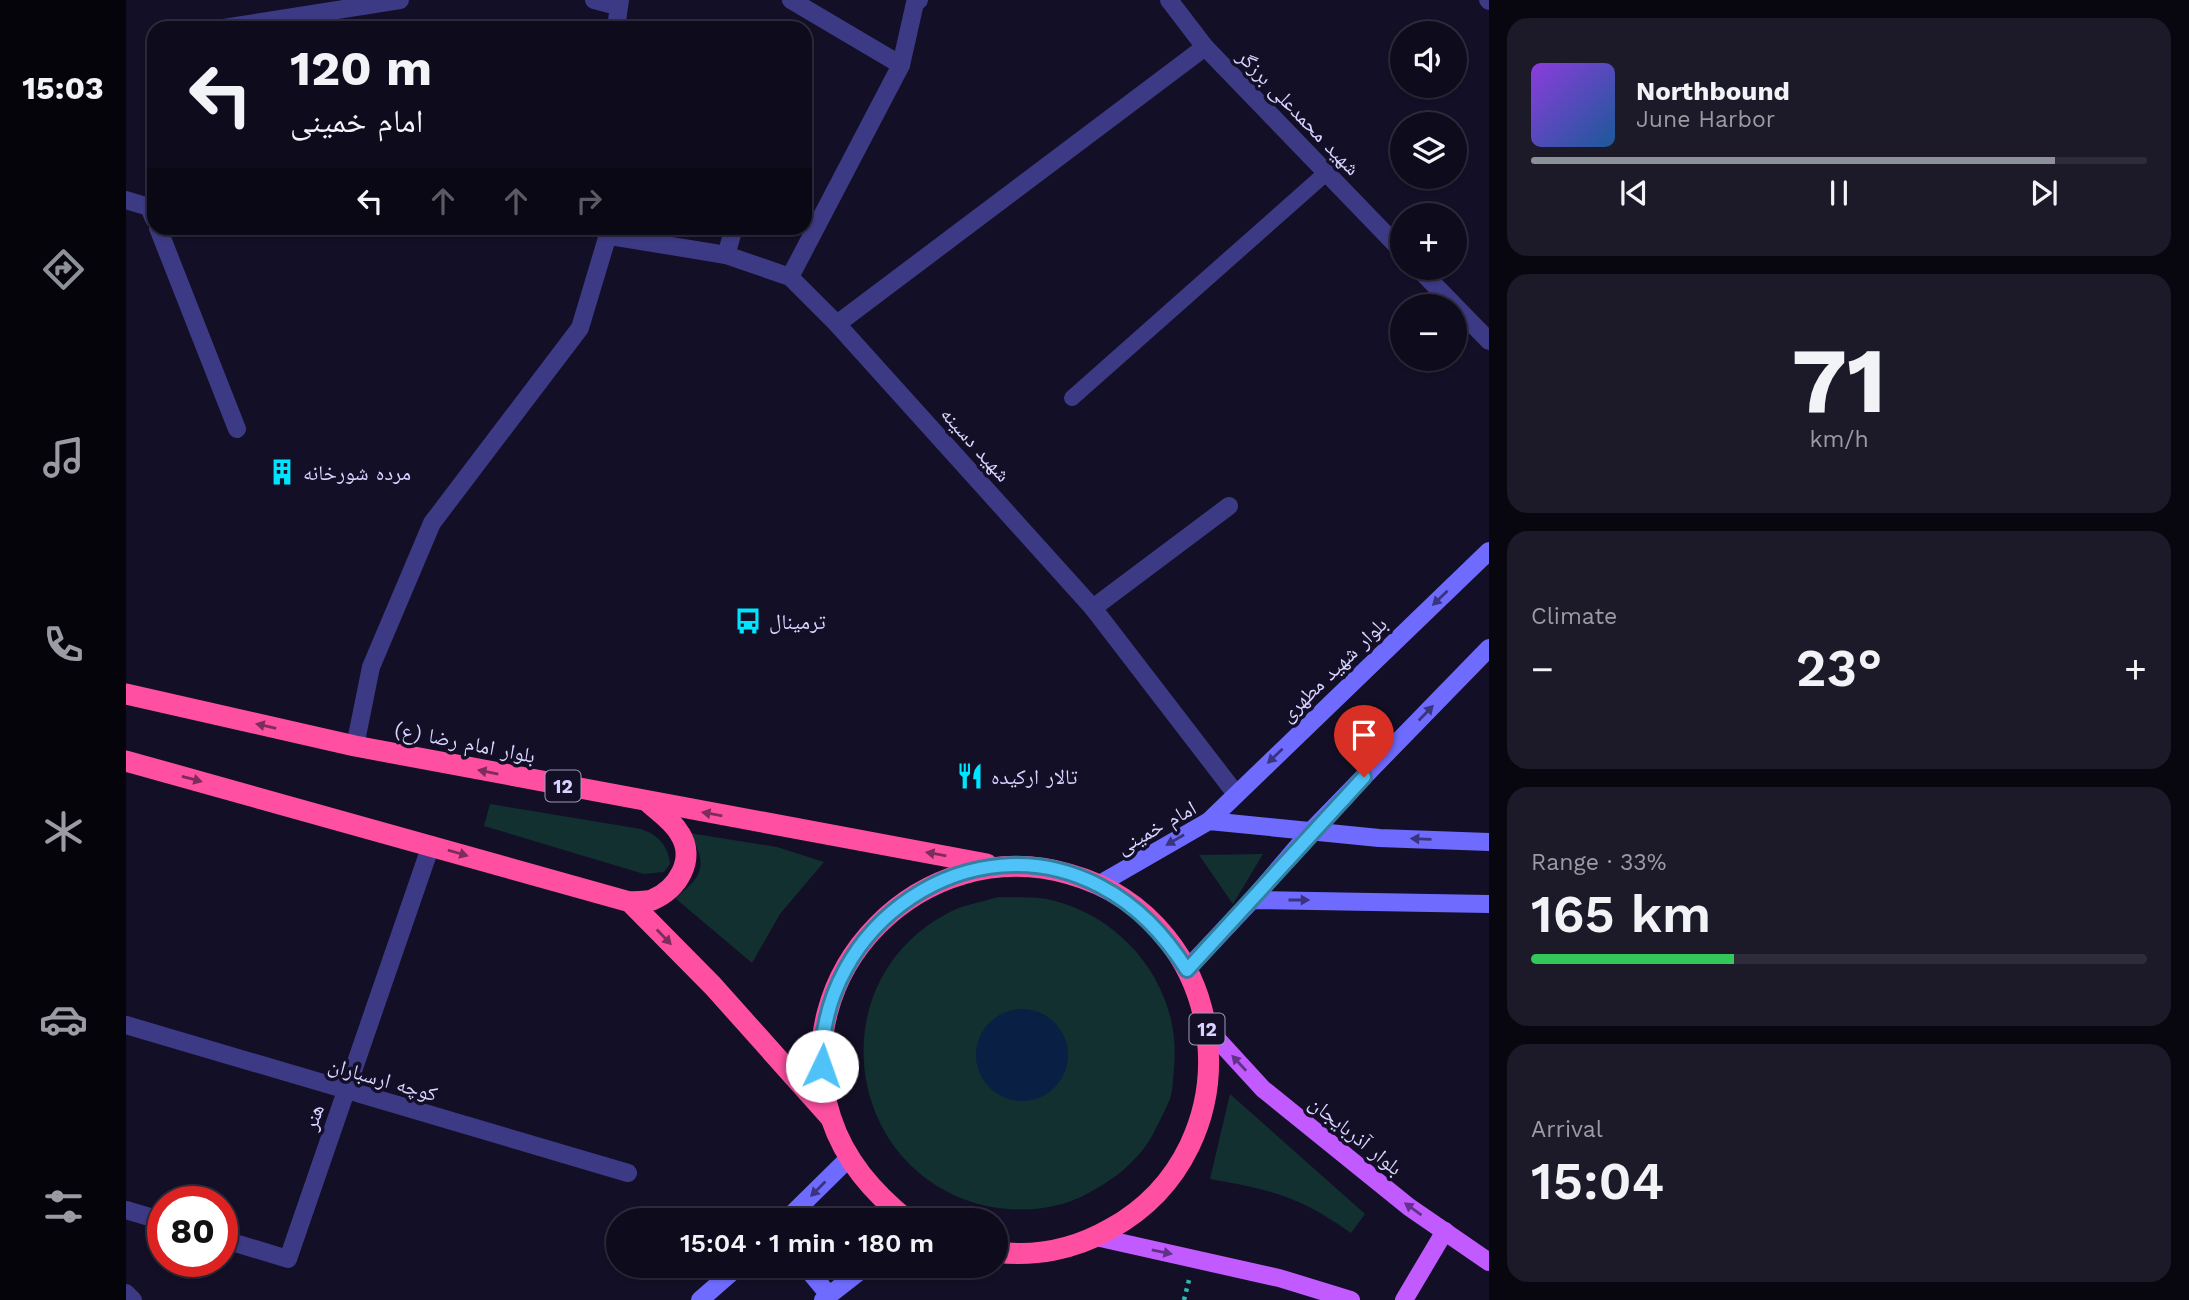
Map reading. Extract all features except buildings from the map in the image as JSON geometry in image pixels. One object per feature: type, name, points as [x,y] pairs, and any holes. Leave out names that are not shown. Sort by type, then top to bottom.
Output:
[{"type":"highway","name":"بلوار امام رضا (ع)","points":[[126,694],[355,746],[1003,867]]},
{"type":"highway","name":"12","points":[[126,761],[630,902],[713,986],[831,1118]]},
{"type":"highway","points":[[630,902],[651,901],[671,887],[685,867],[687,853],[679,832],[649,803]]},
{"type":"highway","name":"12","points":[[892,1208],[875,1194],[849,1158],[831,1118],[823,1084],[822,1049],[827,1014],[838,981],[855,950],[878,923],[905,901],[936,883],[969,872],[1003,867],[1038,868],[1069,874],[1098,885],[1150,920],[1170,943],[1187,970],[1207,1028],[1210,1060],[1200,1123],[1187,1152],[1170,1179],[1149,1202],[1124,1222],[1096,1237],[1038,1253],[1008,1252]]},
{"type":"main road","name":"بلوار شهید مطهری","points":[[1209,821],[1489,551]]},
{"type":"main road","points":[[1187,970],[1310,832],[1489,648]]},
{"type":"main road","name":"امام خمینی","points":[[1098,885],[1209,821],[1310,832],[1489,842]]},
{"type":"main road","points":[[1252,900],[1489,904]]},
{"type":"main road","name":"بلوار آذربایجان","points":[[1207,1028],[1262,1088],[1409,1207],[1489,1262]]},
{"type":"main road","points":[[798,1208],[849,1158]]},
{"type":"main road","points":[[1404,1300],[1444,1231]]},
{"type":"main road","name":"12","points":[[1096,1237],[1279,1278],[1351,1300]]},
{"type":"main road","points":[[700,1300],[725,1278]]},
{"type":"main road","points":[[813,1278],[826,1298],[851,1278]]},
{"type":"street","points":[[268,21],[400,0]]},
{"type":"street","points":[[594,0],[618,3],[617,21]]},
{"type":"street","points":[[791,0],[901,65]]},
{"type":"street","points":[[790,277],[901,65],[915,3],[919,0]]},
{"type":"street","name":"شهید محمدعلی برزگر","points":[[1169,0],[1205,47],[1390,239]]},
{"type":"street","points":[[837,324],[1205,47]]},
{"type":"street","points":[[126,200],[147,206]]},
{"type":"street","points":[[161,235],[237,429]]},
{"type":"street","points":[[355,746],[371,667],[432,523],[580,328],[609,235]]},
{"type":"street","name":"شهید دسینه","points":[[625,235],[726,255],[790,277],[837,324],[1093,608],[1236,794]]},
{"type":"street","points":[[726,255],[732,235]]},
{"type":"street","points":[[1430,280],[1489,341]]},
{"type":"street","points":[[1093,608],[1229,506]]},
{"type":"street","name":"هنر","points":[[238,1244],[288,1259],[430,845]]},
{"type":"street","name":"کوچه ارسباران","points":[[126,1025],[345,1092],[628,1173]]},
{"type":"street","points":[[126,1210],[147,1216]]},
{"type":"street","points":[[126,1293],[133,1300]]},
{"type":"lane","points":[[1072,398],[1326,173]]},
{"type":"green space","points":[[490,804],[641,829],[661,842],[667,851],[670,864],[664,872],[644,874],[484,826]]},
{"type":"green space","points":[[689,833],[777,847],[824,862],[780,914],[752,963],[675,898],[692,883],[700,869],[699,853]]},
{"type":"green space","points":[[1263,854],[1233,904],[1199,855]]},
{"type":"green space","points":[[998,897],[1025,897],[1051,900],[1078,909],[1125,940],[1159,985],[1169,1011],[1174,1039],[1172,1092],[1150,1139],[1126,1168],[1106,1183],[1063,1204],[1027,1209],[992,1207],[943,1189],[905,1159],[879,1120],[865,1076],[865,1029],[878,985],[906,945],[948,913]],"holes":[[[1019,1009],[1036,1012],[1049,1019],[1065,1040],[1067,1053],[1059,1080],[1048,1093],[982,1077],[977,1062],[977,1047]]]},
{"type":"green space","points":[[1230,1094],[1365,1214],[1351,1233],[1316,1210],[1284,1196],[1210,1179]]},
{"type":"water","points":[[1022,1009],[1039,1013],[1054,1023],[1064,1038],[1068,1055],[1064,1072],[1054,1087],[1039,1097],[1022,1101],[1005,1097],[990,1087],[980,1072],[976,1055],[980,1038],[990,1023],[1005,1013]]},
{"type":"place","name":"مرده شورخانه","points":[[282,472]]},
{"type":"place","name":"ترمینال","points":[[748,621]]},
{"type":"place","name":"تالار ارکیده","points":[[970,776]]},
{"type":"route","points":[[822,1066],[827,1014],[838,981],[855,950],[878,923],[905,901],[936,883],[969,872],[1003,867],[1038,868],[1069,874],[1098,885],[1150,920],[1170,943],[1187,970],[1310,832],[1364,777]]}]
